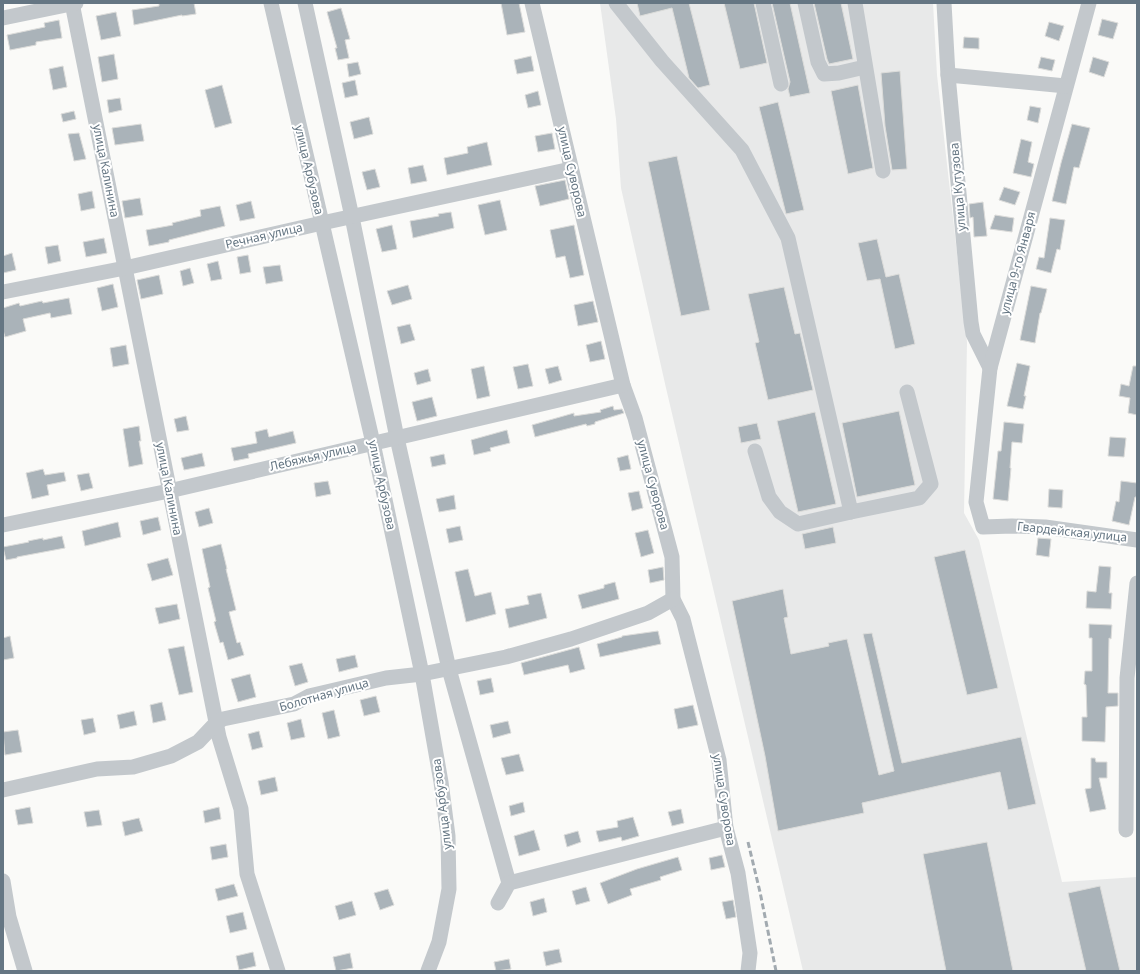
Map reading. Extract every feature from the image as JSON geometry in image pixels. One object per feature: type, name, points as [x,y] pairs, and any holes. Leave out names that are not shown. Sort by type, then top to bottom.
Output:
[{"type":"street","points":[[3,18],[73,3]]},
{"type":"street","name":"улица Калинина","points":[[73,3],[216,723],[241,809],[247,874],[278,971]]},
{"type":"street","name":"улица Арбузова","points":[[271,3],[373,443],[422,674],[441,782],[448,836],[449,889],[439,942],[428,971]]},
{"type":"street","points":[[305,3],[352,217],[397,438],[449,669],[509,883],[498,903]]},
{"type":"street","name":"улица Суворова","points":[[532,3],[623,385],[635,418],[672,557],[673,599],[682,619],[719,760],[726,828],[738,873],[750,953],[748,971]]},
{"type":"street","points":[[616,3],[662,61],[742,150],[788,238],[851,512]]},
{"type":"street","points":[[763,3],[781,84]]},
{"type":"street","points":[[805,3],[818,62],[824,74],[839,73],[865,67]]},
{"type":"street","points":[[855,3],[884,172]]},
{"type":"street","name":"улица Кутузова","points":[[944,3],[948,75],[971,322],[973,334],[990,368]]},
{"type":"street","name":"улица 9-го Января","points":[[983,526],[976,502],[990,368],[1088,3]]},
{"type":"street","points":[[948,75],[1066,86]]},
{"type":"street","name":"Речная улица","points":[[3,292],[125,268],[322,223],[571,169]]},
{"type":"street","name":"Лебяжья улица","points":[[3,525],[170,491],[623,385]]},
{"type":"street","points":[[755,451],[769,497],[780,512],[798,524],[919,498],[931,484],[907,392]]},
{"type":"street","name":"Гвардейская улица","points":[[983,526],[1045,527],[1137,540]]},
{"type":"street","points":[[1126,830],[1127,678],[1137,583]]},
{"type":"street","name":"Болотная улица","points":[[3,790],[96,769],[133,767],[171,756],[198,742],[216,723],[223,719],[294,704],[309,696],[386,678],[422,674],[506,657],[571,639],[648,613],[673,599]]},
{"type":"street","points":[[509,883],[726,828]]},
{"type":"street","points":[[3,881],[9,917],[25,971]]},
{"type":"shaded area","points":[[600,3],[933,3],[937,75],[967,342],[964,513],[979,540],[1062,882],[1137,877],[1137,971],[803,971],[666,388],[621,188],[616,119]]},
{"type":"building","points":[[159,3],[194,3],[196,14],[182,15],[134,25],[132,10],[159,6]]},
{"type":"building","points":[[501,3],[519,3],[525,32],[507,35]]},
{"type":"building","points":[[637,3],[689,3],[710,85],[698,88],[689,78],[672,8],[640,16]]},
{"type":"building","points":[[724,3],[754,3],[767,63],[740,69]]},
{"type":"building","points":[[772,3],[790,3],[810,93],[790,97],[788,89],[790,82]]},
{"type":"building","points":[[814,3],[841,3],[853,59],[829,64]]},
{"type":"building","points":[[341,8],[350,39],[345,40],[349,58],[338,60],[335,48],[337,48],[327,12]]},
{"type":"building","points":[[116,12],[121,36],[101,40],[96,16]]},
{"type":"building","points":[[1102,19],[1118,23],[1113,39],[1098,35]]},
{"type":"building","points":[[59,20],[62,38],[36,42],[36,45],[10,50],[7,35],[45,27],[44,23]]},
{"type":"building","points":[[1049,22],[1064,26],[1059,41],[1045,36]]},
{"type":"building","points":[[964,37],[979,38],[979,49],[963,48]]},
{"type":"building","points":[[114,54],[118,79],[102,82],[98,57]]},
{"type":"building","points":[[531,56],[534,71],[517,74],[514,60]]},
{"type":"building","points":[[1041,57],[1055,60],[1052,71],[1038,68]]},
{"type":"building","points":[[1093,57],[1109,62],[1104,77],[1089,72]]},
{"type":"building","points":[[358,62],[361,74],[349,77],[347,64]]},
{"type":"building","points":[[63,66],[67,87],[53,90],[49,69]]},
{"type":"building","points":[[900,71],[907,169],[892,170],[885,126],[881,73]]},
{"type":"building","points":[[355,80],[358,95],[345,98],[342,83]]},
{"type":"building","points":[[222,85],[232,123],[215,128],[205,90]]},
{"type":"building","points":[[858,85],[873,168],[848,174],[831,91]]},
{"type":"building","points":[[538,91],[541,105],[528,108],[525,95]]},
{"type":"building","points":[[120,98],[122,110],[109,113],[107,100]]},
{"type":"building","points":[[778,102],[804,210],[786,214],[759,107]]},
{"type":"building","points":[[1030,106],[1041,108],[1038,123],[1027,120]]},
{"type":"building","points":[[74,111],[76,119],[63,122],[61,114]]},
{"type":"building","points":[[369,117],[373,134],[354,139],[350,122]]},
{"type":"building","points":[[141,124],[144,141],[115,145],[112,128]]},
{"type":"building","points":[[1072,124],[1090,128],[1079,168],[1074,167],[1066,204],[1052,201]]},
{"type":"building","points":[[79,133],[86,159],[74,161],[68,134]]},
{"type":"building","points":[[552,133],[555,149],[538,152],[535,136]]},
{"type":"building","points":[[1021,139],[1032,142],[1028,162],[1034,164],[1031,177],[1013,173]]},
{"type":"building","points":[[487,142],[492,165],[447,175],[444,158],[468,153],[467,147]]},
{"type":"building","points":[[677,156],[710,310],[681,316],[648,162]]},
{"type":"building","points":[[423,165],[427,181],[411,184],[408,168]]},
{"type":"building","points":[[375,169],[380,187],[367,190],[362,172]]},
{"type":"building","points":[[565,180],[569,199],[540,206],[535,186]]},
{"type":"building","points":[[1004,187],[1020,192],[1015,205],[999,200]]},
{"type":"building","points":[[92,191],[95,208],[81,211],[78,194]]},
{"type":"building","points":[[140,198],[143,215],[125,218],[122,201]]},
{"type":"building","points":[[500,200],[507,230],[485,235],[478,205]]},
{"type":"building","points":[[251,201],[255,218],[240,221],[236,205]]},
{"type":"building","points":[[983,202],[987,236],[974,237],[973,217],[970,218],[969,204]]},
{"type":"building","points":[[220,206],[225,226],[169,240],[169,242],[149,246],[146,230],[173,225],[172,223],[201,216],[200,210]]},
{"type":"building","points":[[451,212],[454,228],[413,238],[410,221],[439,216],[438,214]]},
{"type":"building","points":[[995,215],[1014,218],[1012,232],[990,229]]},
{"type":"building","points":[[1050,218],[1065,220],[1060,250],[1057,249],[1051,273],[1036,269],[1039,257],[1044,258]]},
{"type":"building","points":[[392,225],[397,249],[382,252],[376,229]]},
{"type":"building","points":[[574,225],[584,275],[570,278],[565,256],[556,258],[550,230]]},
{"type":"building","points":[[104,238],[107,253],[86,257],[83,242]]},
{"type":"building","points":[[877,239],[886,277],[899,274],[915,344],[895,349],[880,279],[867,281],[858,243]]},
{"type":"building","points":[[58,245],[61,261],[48,264],[45,247]]},
{"type":"building","points":[[12,253],[16,270],[3,273],[3,256]]},
{"type":"building","points":[[248,255],[251,272],[240,274],[237,257]]},
{"type":"building","points":[[218,261],[222,279],[211,281],[207,264]]},
{"type":"building","points":[[280,265],[283,281],[266,284],[263,267]]},
{"type":"building","points":[[190,268],[194,283],[183,286],[180,271]]},
{"type":"building","points":[[159,275],[163,294],[141,299],[137,280]]},
{"type":"building","points":[[113,284],[118,307],[102,311],[97,288]]},
{"type":"building","points":[[408,285],[412,299],[392,305],[387,291]]},
{"type":"building","points":[[1031,286],[1047,289],[1040,313],[1035,343],[1020,340]]},
{"type":"building","points":[[784,287],[795,334],[800,333],[813,390],[768,400],[755,343],[759,342],[748,294]]},
{"type":"building","points":[[69,298],[72,314],[51,318],[50,313],[23,319],[26,331],[5,337],[3,330],[3,308],[19,303],[20,306],[42,301],[43,303]]},
{"type":"building","points":[[593,301],[598,322],[578,326],[574,305]]},
{"type":"building","points":[[410,324],[415,340],[401,344],[397,327]]},
{"type":"building","points":[[601,341],[605,359],[590,362],[586,345]]},
{"type":"building","points":[[126,345],[129,364],[113,367],[110,348]]},
{"type":"building","points":[[1017,363],[1030,366],[1023,409],[1007,406]]},
{"type":"building","points":[[528,364],[533,386],[518,389],[513,367]]},
{"type":"building","points":[[484,366],[490,396],[477,399],[471,369]]},
{"type":"building","points":[[558,366],[562,380],[549,384],[545,369]]},
{"type":"building","points":[[1133,366],[1137,366],[1137,415],[1128,413],[1130,398],[1119,396],[1121,384],[1129,386]]},
{"type":"building","points":[[428,369],[431,381],[417,385],[414,373]]},
{"type":"building","points":[[432,397],[437,416],[417,421],[412,402]]},
{"type":"building","points":[[613,406],[614,410],[622,409],[624,413],[595,422],[595,424],[587,426],[586,424],[535,437],[532,425],[574,413],[574,416],[601,412],[600,410]]},
{"type":"building","points":[[899,411],[915,485],[857,497],[842,423]]},
{"type":"building","points":[[815,412],[836,504],[798,512],[777,421]]},
{"type":"building","points":[[186,416],[189,430],[177,432],[174,419]]},
{"type":"building","points":[[1004,422],[1024,424],[1022,443],[1012,442],[1008,501],[993,499],[998,451],[1001,451]]},
{"type":"building","points":[[757,423],[761,439],[741,443],[738,427]]},
{"type":"building","points":[[139,426],[141,441],[139,441],[143,464],[129,467],[123,429]]},
{"type":"building","points":[[267,429],[269,437],[293,431],[296,443],[248,454],[249,458],[234,461],[231,448],[257,443],[255,432]]},
{"type":"building","points":[[507,430],[510,443],[490,448],[491,451],[474,455],[471,440]]},
{"type":"building","points":[[1110,437],[1126,438],[1124,457],[1108,456]]},
{"type":"building","points":[[202,453],[205,466],[184,470],[181,458]]},
{"type":"building","points":[[444,454],[446,464],[432,467],[430,457]]},
{"type":"building","points":[[628,455],[631,469],[620,471],[617,458]]},
{"type":"building","points":[[43,469],[45,475],[64,472],[66,481],[47,485],[49,495],[32,499],[26,473]]},
{"type":"building","points":[[89,473],[93,488],[81,491],[77,475]]},
{"type":"building","points":[[328,481],[331,494],[316,497],[314,483]]},
{"type":"building","points":[[1121,481],[1137,483],[1137,497],[1135,497],[1129,525],[1112,521],[1116,501],[1119,502]]},
{"type":"building","points":[[1049,489],[1063,490],[1062,508],[1048,507]]},
{"type":"building","points":[[639,491],[643,508],[632,511],[628,493]]},
{"type":"building","points":[[454,495],[456,509],[439,512],[436,499]]},
{"type":"building","points":[[209,508],[213,523],[199,527],[195,512]]},
{"type":"building","points":[[158,517],[161,530],[143,535],[140,521]]},
{"type":"building","points":[[118,522],[121,537],[85,546],[82,531]]},
{"type":"building","points":[[460,526],[463,540],[449,543],[446,529]]},
{"type":"building","points":[[833,527],[836,543],[805,549],[802,534]]},
{"type":"building","points":[[648,530],[654,553],[641,557],[635,533]]},
{"type":"building","points":[[62,536],[65,548],[6,560],[3,547],[43,538],[43,540]]},
{"type":"building","points":[[1038,538],[1051,539],[1049,557],[1036,555]]},
{"type":"building","points":[[221,544],[236,610],[229,612],[237,643],[240,642],[244,655],[228,660],[223,642],[220,643],[214,622],[216,621],[208,588],[210,587],[202,549]]},
{"type":"building","points":[[965,550],[998,688],[967,695],[934,557]]},
{"type":"building","points":[[168,558],[173,575],[152,581],[147,564]]},
{"type":"building","points":[[1099,566],[1111,567],[1109,593],[1112,593],[1111,609],[1086,608],[1087,591],[1096,592]]},
{"type":"building","points":[[663,567],[664,580],[650,583],[648,570]]},
{"type":"building","points":[[468,569],[475,596],[491,592],[496,614],[466,622],[455,572]]},
{"type":"building","points":[[615,582],[619,599],[582,609],[578,595],[604,588],[604,585]]},
{"type":"building","points":[[783,589],[788,617],[784,618],[791,654],[829,646],[828,643],[847,639],[879,775],[894,771],[863,634],[872,633],[902,763],[1021,737],[1036,804],[1008,810],[1000,772],[862,803],[864,813],[778,831],[765,756],[732,601]]},
{"type":"building","points":[[541,593],[547,618],[509,628],[505,609],[529,604],[527,596]]},
{"type":"building","points":[[177,604],[180,619],[159,624],[155,608]]},
{"type":"building","points":[[1089,624],[1112,625],[1111,639],[1109,638],[1108,693],[1118,693],[1118,706],[1106,707],[1105,742],[1082,741],[1082,717],[1087,717],[1086,685],[1084,684],[1085,671],[1092,671],[1092,638],[1089,638]]},
{"type":"building","points":[[658,631],[661,644],[600,657],[597,644],[622,636]]},
{"type":"building","points":[[10,636],[14,658],[3,660],[3,638]]},
{"type":"building","points":[[184,646],[193,692],[179,695],[168,649]]},
{"type":"building","points":[[579,647],[585,669],[570,673],[568,665],[524,675],[521,663]]},
{"type":"building","points":[[355,655],[358,667],[339,672],[336,659]]},
{"type":"building","points":[[302,663],[308,682],[295,686],[289,666]]},
{"type":"building","points":[[250,674],[256,697],[238,702],[231,679]]},
{"type":"building","points":[[491,678],[494,692],[480,695],[477,681]]},
{"type":"building","points":[[376,696],[380,712],[364,716],[360,700]]},
{"type":"building","points":[[162,702],[166,720],[153,723],[150,705]]},
{"type":"building","points":[[693,705],[698,725],[678,729],[674,709]]},
{"type":"building","points":[[334,710],[340,736],[328,739],[322,713]]},
{"type":"building","points":[[134,711],[137,725],[120,729],[117,715]]},
{"type":"building","points":[[93,718],[96,732],[84,735],[81,720]]},
{"type":"building","points":[[301,719],[305,737],[291,740],[287,723]]},
{"type":"building","points":[[508,721],[511,733],[493,738],[490,725]]},
{"type":"building","points":[[18,730],[22,752],[5,755],[3,732]]},
{"type":"building","points":[[259,731],[263,747],[252,750],[248,734]]},
{"type":"building","points":[[519,754],[524,771],[506,775],[501,758]]},
{"type":"building","points":[[1091,758],[1095,758],[1096,762],[1107,762],[1107,778],[1099,778],[1106,809],[1090,812],[1085,789],[1091,788]]},
{"type":"building","points":[[275,777],[278,791],[261,795],[258,781]]},
{"type":"building","points":[[523,802],[525,812],[511,816],[509,806]]},
{"type":"building","points":[[30,807],[33,823],[18,825],[15,810]]},
{"type":"building","points":[[219,807],[221,819],[205,823],[203,811]]},
{"type":"building","points":[[681,809],[684,823],[672,826],[668,812]]},
{"type":"building","points":[[99,810],[102,825],[87,827],[84,812]]},
{"type":"building","points":[[633,817],[639,836],[622,841],[621,837],[599,842],[596,831],[618,827],[617,821]]},
{"type":"building","points":[[139,818],[143,831],[125,836],[122,822]]},
{"type":"building","points":[[534,830],[540,850],[519,856],[514,836]]},
{"type":"building","points":[[578,831],[581,842],[567,847],[564,835]]},
{"type":"building","points":[[987,842],[1013,971],[946,971],[923,854]]},
{"type":"building","points":[[226,844],[228,857],[212,860],[210,847]]},
{"type":"building","points":[[722,855],[725,867],[711,870],[709,858]]},
{"type":"building","points":[[678,857],[682,870],[660,877],[661,880],[630,889],[632,895],[608,904],[600,883],[637,869]]},
{"type":"building","points":[[234,884],[238,896],[218,901],[215,889]]},
{"type":"building","points":[[1100,886],[1120,971],[1086,971],[1068,893]]},
{"type":"building","points":[[586,887],[590,901],[576,905],[572,891]]},
{"type":"building","points":[[388,889],[394,905],[380,910],[374,893]]},
{"type":"building","points":[[544,898],[547,912],[533,916],[530,902]]},
{"type":"building","points":[[733,900],[736,917],[726,919],[722,902]]},
{"type":"building","points":[[352,901],[356,915],[339,920],[335,906]]},
{"type":"building","points":[[243,912],[247,929],[230,933],[226,916]]},
{"type":"building","points":[[559,949],[562,962],[546,966],[543,952]]},
{"type":"building","points":[[253,952],[256,966],[239,970],[236,956]]},
{"type":"building","points":[[350,953],[353,968],[336,971],[333,957]]},
{"type":"building","points":[[509,959],[511,969],[496,971],[494,962]]},
{"type":"railway","points":[[748,842],[776,971]]}]
